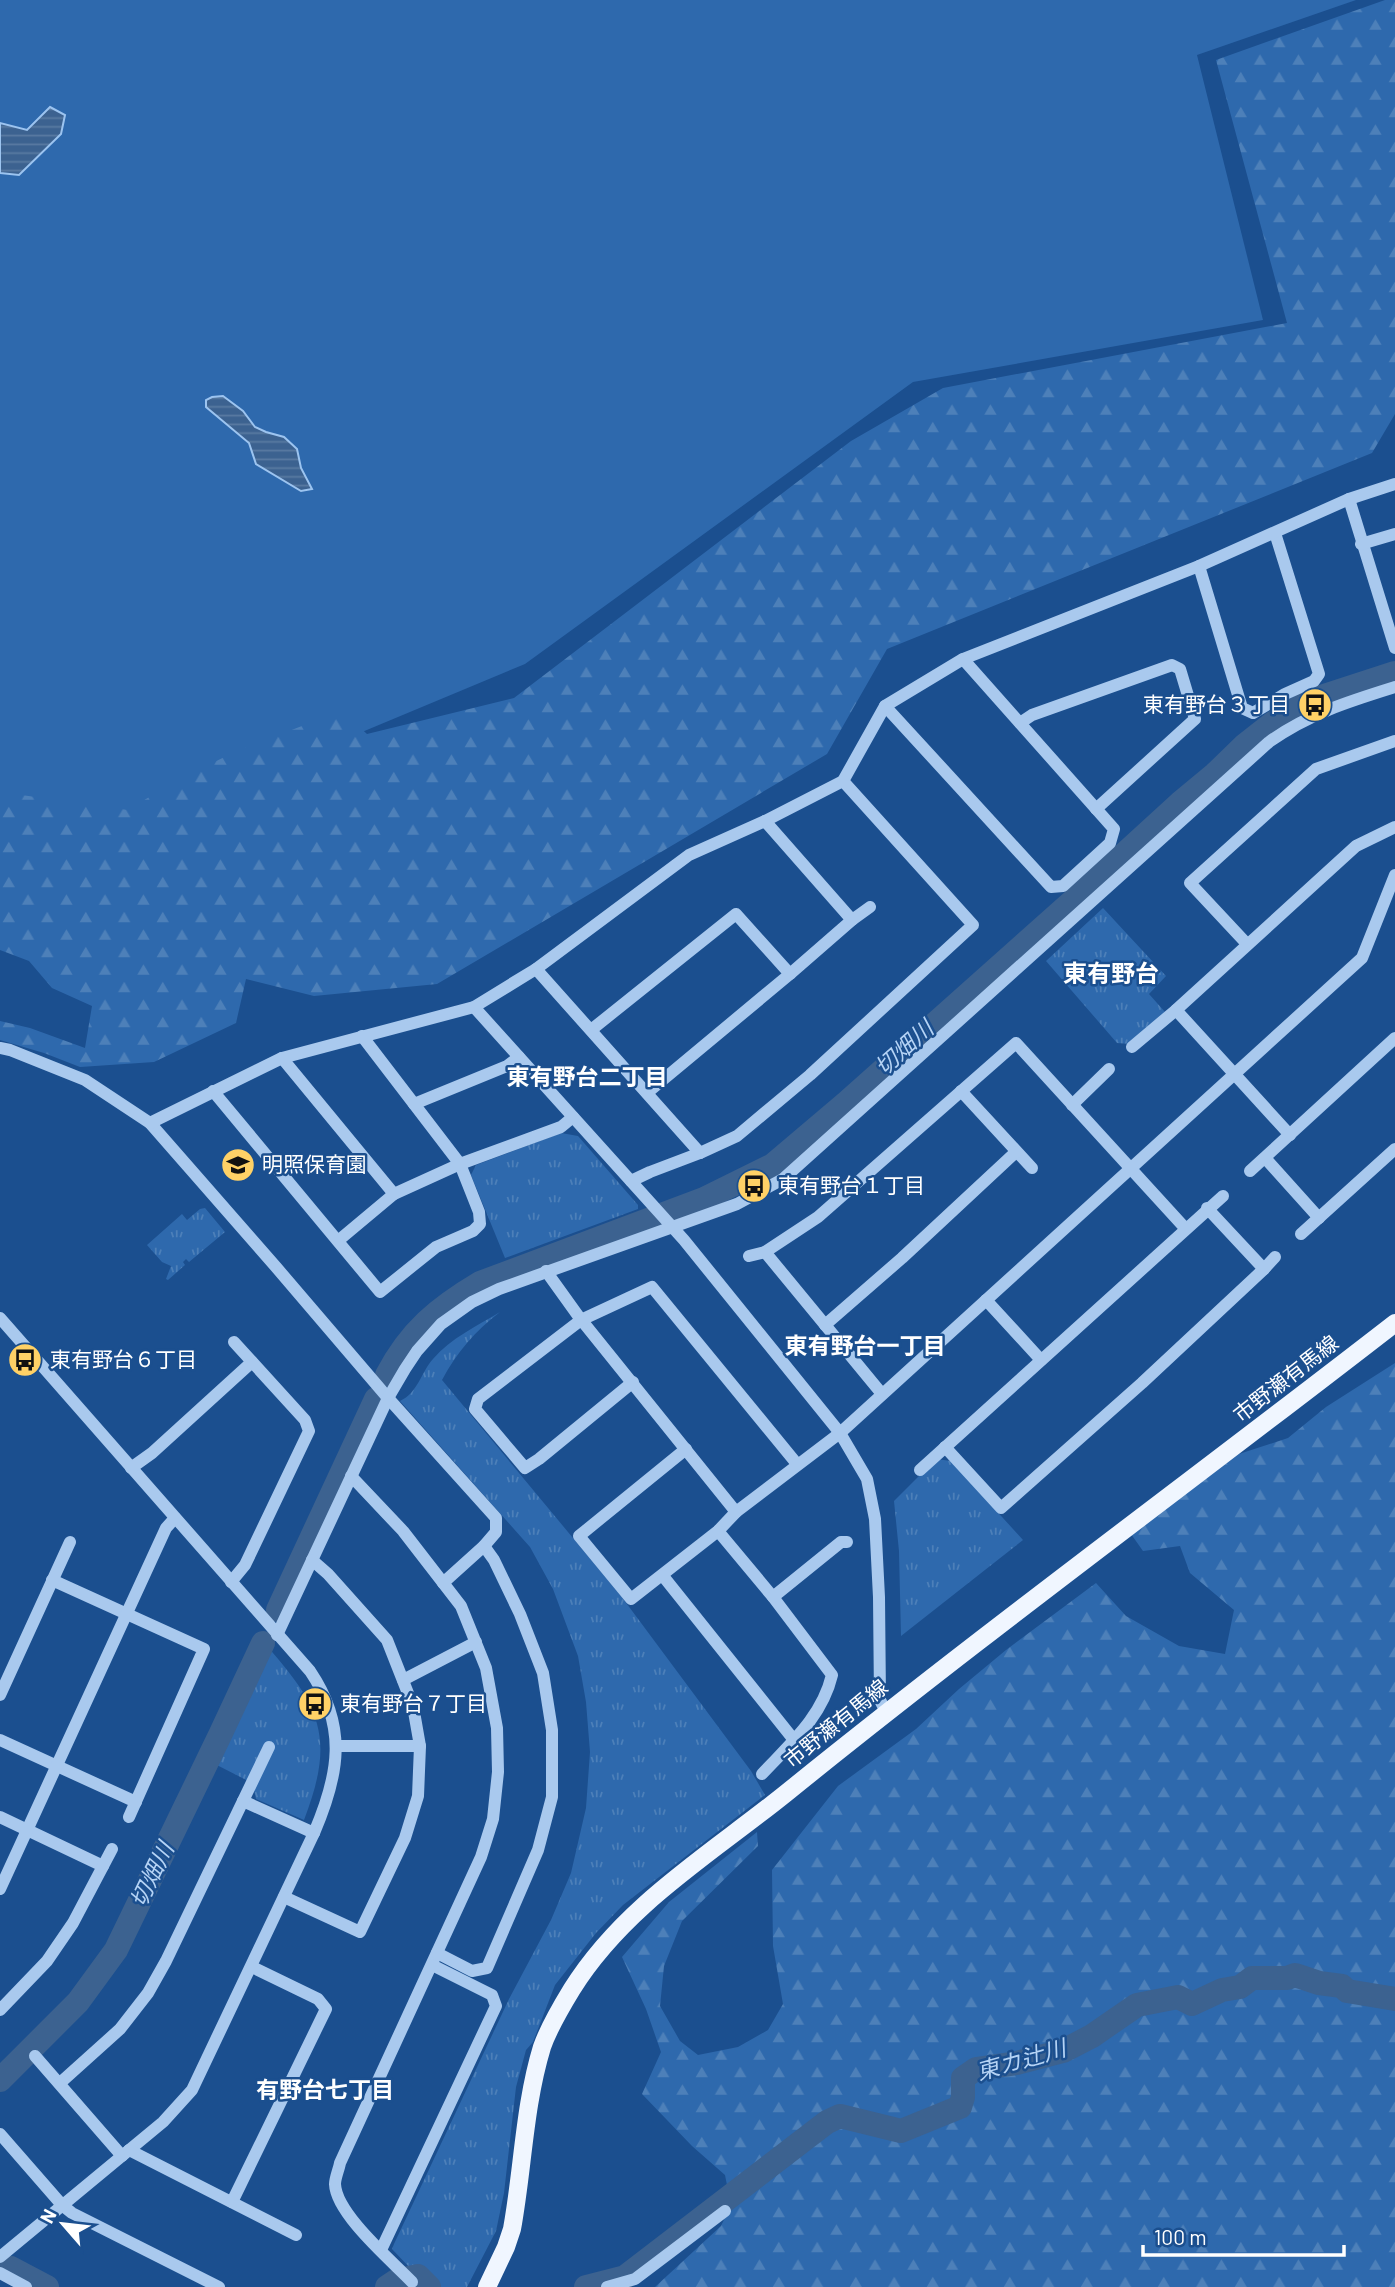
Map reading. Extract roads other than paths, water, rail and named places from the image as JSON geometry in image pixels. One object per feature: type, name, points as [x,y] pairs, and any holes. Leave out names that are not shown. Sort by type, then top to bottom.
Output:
[{"type":"main road","name":"市野瀬有馬線","points":[[486,2287],[512,2229],[530,2097],[543,2044],[572,1989],[598,1951],[649,1900],[886,1712],[1395,1323]]},
{"type":"street","points":[[150,1123],[282,1058],[474,1007],[536,969],[689,855],[844,781],[885,706],[963,659],[1199,566],[1349,499],[1395,484]]},
{"type":"street","points":[[1349,499],[1361,544],[1390,617],[1395,648]]},
{"type":"street","points":[[1199,566],[1242,709],[1253,713],[1314,681],[1319,674],[1275,533]]},
{"type":"street","points":[[1361,544],[1395,534]]},
{"type":"street","points":[[885,706],[1051,887],[1063,886],[1110,843],[1114,828],[963,659]]},
{"type":"street","points":[[1020,723],[1032,715],[1172,665],[1180,669],[1195,719],[1096,809]]},
{"type":"street","points":[[277,1635],[388,1398],[417,1351],[441,1325],[485,1296],[750,1197],[775,1184],[801,1164],[1269,742],[1320,712],[1395,687]]},
{"type":"street","points":[[1247,944],[1190,883],[1316,769],[1395,741]]},
{"type":"street","points":[[631,1181],[737,1136],[808,1076],[974,925],[844,781]]},
{"type":"street","points":[[765,821],[852,920]]},
{"type":"street","points":[[1132,1047],[1356,846],[1395,827]]},
{"type":"street","points":[[687,1450],[579,1536],[631,1599],[663,1576],[797,1464],[840,1433],[1362,958],[1395,874]]},
{"type":"street","points":[[647,1093],[870,907]]},
{"type":"street","points":[[591,1030],[736,915],[790,974]]},
{"type":"street","points":[[536,969],[701,1153]]},
{"type":"street","points":[[474,1007],[672,1227],[840,1433],[867,1479],[875,1519],[880,1698],[886,1712]]},
{"type":"street","points":[[1176,1010],[1290,1135]]},
{"type":"street","points":[[214,1091],[380,1292],[436,1247],[473,1231],[480,1224],[479,1212],[460,1164],[362,1036]]},
{"type":"street","points":[[1250,1171],[1395,1038]]},
{"type":"street","points":[[749,1256],[765,1252],[818,1217],[1016,1043],[1185,1228]]},
{"type":"street","points":[[0,1048],[85,1080],[150,1123],[388,1398],[496,1518],[496,1532],[443,1583]]},
{"type":"street","points":[[414,1104],[507,1066],[519,1057]]},
{"type":"street","points":[[282,1058],[394,1194]]},
{"type":"street","points":[[1072,1105],[1109,1069]]},
{"type":"street","points":[[961,1091],[1032,1168]]},
{"type":"street","points":[[338,1240],[394,1194],[460,1164],[561,1127],[573,1117]]},
{"type":"street","points":[[1301,1234],[1395,1149]]},
{"type":"street","points":[[825,1325],[1016,1152]]},
{"type":"street","points":[[1265,1158],[1319,1218]]},
{"type":"street","points":[[920,1471],[1223,1196]]},
{"type":"street","points":[[1208,1208],[1264,1269]]},
{"type":"street","points":[[765,1252],[882,1394]]},
{"type":"street","points":[[945,1447],[1001,1508],[1142,1383],[1275,1256]]},
{"type":"street","points":[[546,1271],[581,1320],[736,1513]]},
{"type":"street","points":[[633,1382],[525,1468],[475,1409],[478,1399],[581,1320],[652,1287],[797,1464]]},
{"type":"street","points":[[986,1300],[1041,1360]]},
{"type":"street","points":[[0,1318],[310,1671],[330,1712],[336,1746],[336,1767],[332,1785],[314,1833],[191,2090],[171,2114],[0,2257]]},
{"type":"street","points":[[231,1582],[245,1565],[309,1431],[305,1420],[234,1342]]},
{"type":"street","points":[[131,1468],[152,1453],[252,1362]]},
{"type":"street","points":[[351,1476],[403,1531],[461,1606],[486,1668],[497,1728],[498,1772],[493,1819],[481,1857],[341,2163],[335,2184],[341,2206],[411,2285]]},
{"type":"street","points":[[0,1889],[166,1528],[174,1518]]},
{"type":"street","points":[[718,1531],[773,1597],[832,1675],[828,1693],[817,1714],[762,1774]]},
{"type":"street","points":[[0,1695],[70,1542]]},
{"type":"street","points":[[773,1597],[841,1542],[847,1542]]},
{"type":"street","points":[[434,1959],[472,1971],[487,1968],[538,1850],[552,1797],[552,1730],[543,1673],[520,1614],[494,1560],[484,1546]]},
{"type":"street","points":[[284,1897],[360,1932],[408,1828],[418,1796],[420,1746],[413,1706],[387,1640],[312,1560]]},
{"type":"street","points":[[663,1576],[794,1740]]},
{"type":"street","points":[[52,1580],[204,1649],[129,1817]]},
{"type":"street","points":[[403,1680],[476,1642]]},
{"type":"street","points":[[0,1740],[136,1802]]},
{"type":"street","points":[[336,1746],[420,1746]]},
{"type":"street","points":[[60,2083],[120,2029],[148,1993],[269,1747]]},
{"type":"street","points":[[243,1801],[314,1833]]},
{"type":"street","points":[[0,1817],[103,1866]]},
{"type":"street","points":[[0,2010],[47,1961],[72,1923],[113,1849]]},
{"type":"street","points":[[381,2250],[496,2006],[492,1995],[434,1959]]},
{"type":"street","points":[[232,2202],[326,2010],[318,1999],[252,1967]]},
{"type":"street","points":[[35,2056],[125,2153],[296,2235]]},
{"type":"street","points":[[0,2134],[72,2213],[215,2286]]},
{"type":"street","points":[[607,2287],[635,2279],[725,2211]]},
{"type":"street","points":[[0,2273],[26,2287]]},
{"type":"waterway","name":"切畑川","points":[[387,1375],[405,1346],[426,1322],[480,1283],[704,1199],[773,1165],[845,1104],[1245,745],[1273,723],[1309,701],[1395,673]]},
{"type":"waterway","name":"切畑川","points":[[278,1610],[376,1399]]},
{"type":"waterway","name":"切畑川","points":[[0,2080],[78,2002],[116,1950],[263,1643]]},
{"type":"waterway","name":"東カ辻川","points":[[586,2287],[625,2277],[827,2122],[840,2116],[901,2131],[960,2107],[963,2078],[976,2069],[1017,2063],[1063,2051],[1092,2036],[1137,2005],[1178,1997],[1192,2004],[1222,1990],[1240,1987],[1252,1978],[1287,1978],[1295,1975],[1319,1983],[1342,1986],[1347,1991],[1395,1999]]},
{"type":"waterway","name":"東カ辻川","points":[[11,2268],[47,2287]]},
{"type":"waterway","name":"東カ辻川","points":[[387,2287],[396,2281],[418,2276],[429,2287]]},
{"type":"place","name":"東有野台３丁目","points":[[1315,705]]},
{"type":"place","name":"明照保育園","points":[[238,1165]]},
{"type":"place","name":"東有野台１丁目","points":[[754,1186]]},
{"type":"place","name":"東有野台６丁目","points":[[25,1360]]},
{"type":"place","name":"東有野台７丁目","points":[[315,1704]]},
{"type":"district","name":"東有野台","points":[[1111,974]]},
{"type":"district","name":"東有野台二丁目","points":[[587,1077]]},
{"type":"district","name":"東有野台一丁目","points":[[865,1346]]},
{"type":"district","name":"有野台七丁目","points":[[325,2090]]}]
